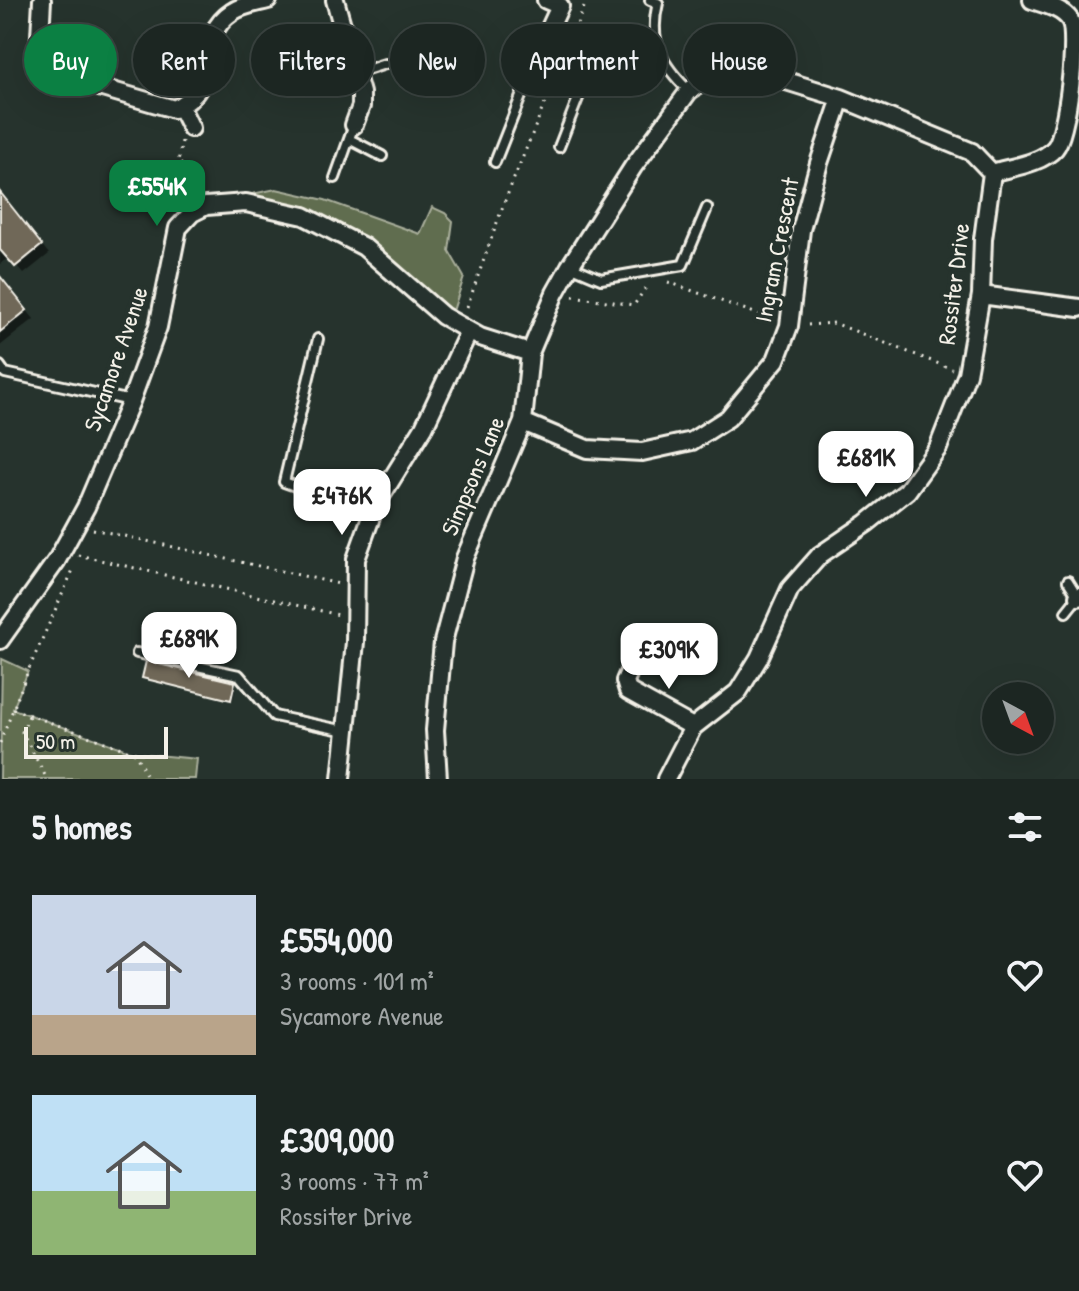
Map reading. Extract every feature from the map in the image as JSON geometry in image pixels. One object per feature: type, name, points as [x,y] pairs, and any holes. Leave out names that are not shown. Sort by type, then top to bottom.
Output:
[{"type":"street","points":[[42,0],[39,54],[58,75],[174,109],[198,93],[216,26],[234,10],[268,0]]},
{"type":"street","points":[[335,0],[342,24]]},
{"type":"street","points":[[992,173],[1046,156],[1058,145],[1065,127],[1075,37],[1071,20],[1055,8],[1032,0]]},
{"type":"street","points":[[548,24],[556,2]]},
{"type":"street","name":"Simpsons Lane","points":[[796,84],[841,98],[972,152],[992,173]]},
{"type":"street","points":[[352,132],[361,106],[360,96]]},
{"type":"street","name":"Simpsons Lane","points":[[438,779],[435,730],[443,642],[465,558],[523,422],[530,353],[570,266],[633,167],[685,96]]},
{"type":"street","name":"Ingram Crescent","points":[[523,422],[587,449],[642,452],[692,441],[728,418],[776,360],[789,326],[801,230],[841,98]]},
{"type":"street","points":[[180,106],[191,128]]},
{"type":"street","name":"Rossiter Drive","points":[[666,779],[693,727],[738,692],[759,658],[790,589],[820,555],[907,491],[938,448],[967,374],[981,295],[983,239],[992,173]]},
{"type":"street","name":"Sycamore Avenue","points":[[0,640],[62,551],[76,525],[131,401],[158,327],[178,228],[192,213],[206,206],[246,203],[304,216],[364,247],[443,316],[505,347],[530,353]]},
{"type":"street","points":[[981,295],[1079,308]]},
{"type":"street","points":[[341,779],[355,642],[356,559],[371,514],[424,427],[465,329]]},
{"type":"street","points":[[635,658],[625,681],[628,691],[693,727]]},
{"type":"lane","points":[[650,0],[658,3],[656,24]]},
{"type":"lane","points":[[374,68],[385,64]]},
{"type":"lane","points":[[667,67],[683,84]]},
{"type":"lane","points":[[495,162],[521,96]]},
{"type":"lane","points":[[559,147],[579,96]]},
{"type":"lane","points":[[335,178],[352,132],[382,156]]},
{"type":"lane","points":[[570,266],[601,279],[683,265],[707,208]]},
{"type":"lane","points":[[318,339],[284,482],[371,514]]},
{"type":"lane","points":[[0,366],[5,373],[131,401]]},
{"type":"lane","points":[[1066,612],[1078,596],[1068,581]]},
{"type":"lane","points":[[137,653],[239,675],[274,716],[346,731]]},
{"type":"path","points":[[465,329],[504,203],[587,0]]},
{"type":"path","points":[[191,128],[181,142],[178,162],[197,174],[171,180],[171,184],[202,193]]},
{"type":"path","points":[[555,293],[634,305],[653,276]]},
{"type":"path","points":[[667,281],[789,326],[834,323],[967,374]]},
{"type":"path","points":[[76,525],[355,587]]},
{"type":"path","points":[[62,551],[355,619]]},
{"type":"path","points":[[0,743],[73,570]]},
{"type":"path","points":[[13,709],[135,753],[148,779]]},
{"type":"path","points":[[29,716],[22,732],[47,779]]},
{"type":"green space","points":[[276,189],[325,200],[420,234],[432,207],[445,213],[453,221],[449,251],[464,277],[453,311],[436,303],[349,231],[306,208],[243,196]]},
{"type":"green space","points":[[2,659],[28,671],[13,709],[135,753],[197,759],[195,779],[0,779]]},
{"type":"building","points":[[0,192],[42,245],[15,267],[0,250]]},
{"type":"building","points":[[0,276],[27,310],[0,332]]},
{"type":"building","points":[[146,661],[235,682],[231,700],[142,678]]}]
